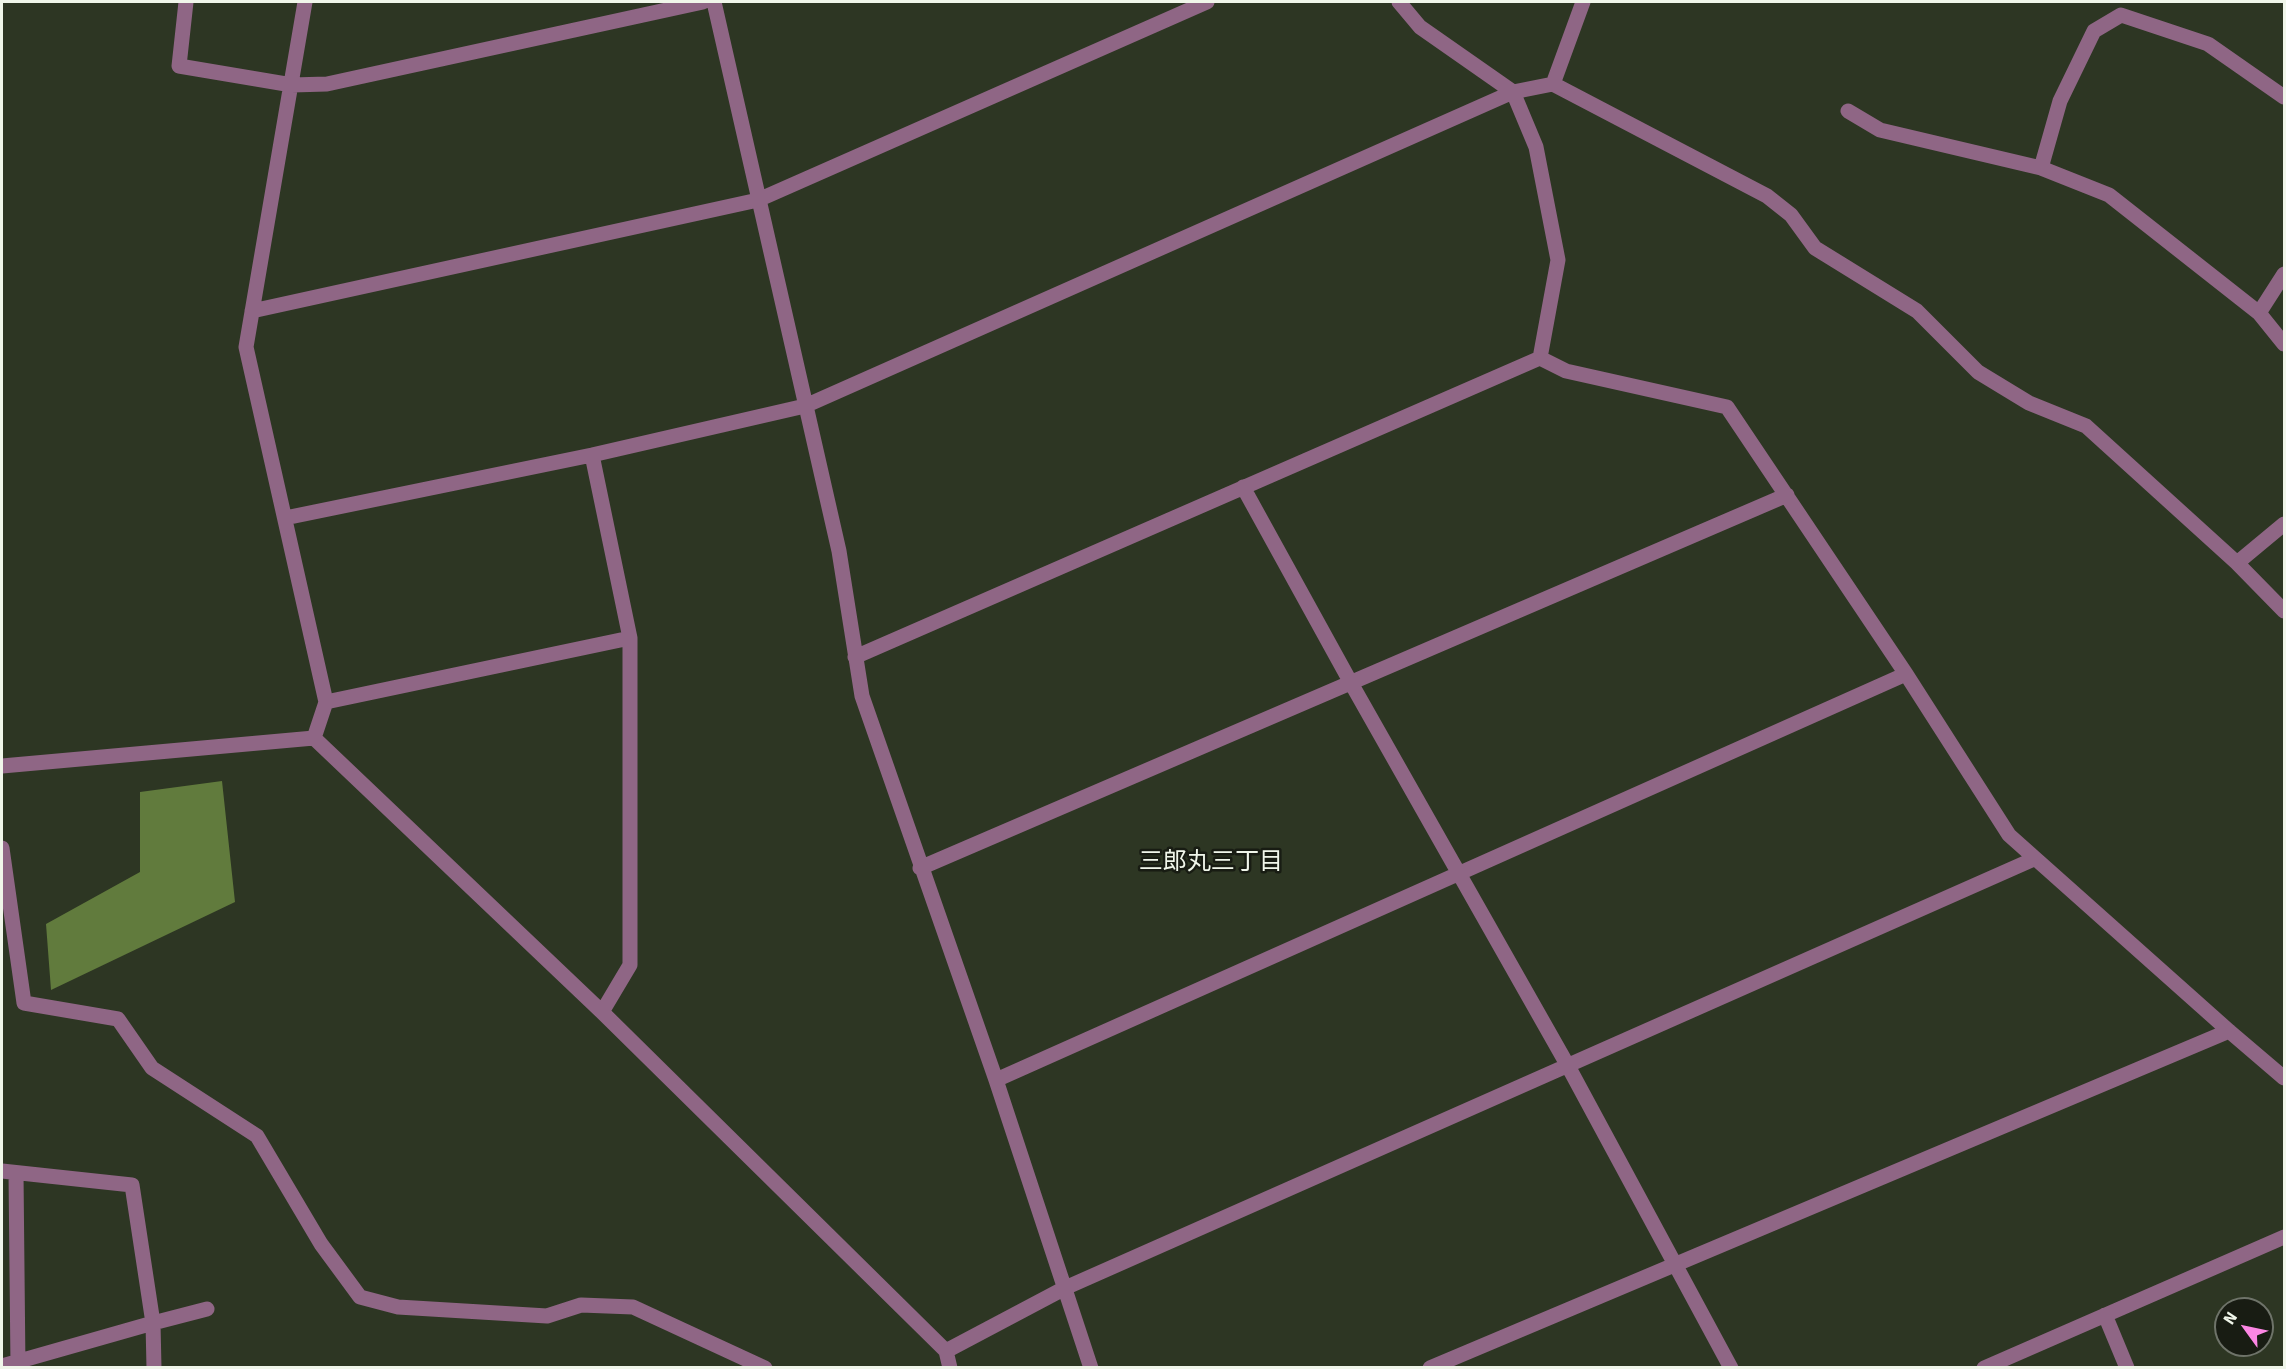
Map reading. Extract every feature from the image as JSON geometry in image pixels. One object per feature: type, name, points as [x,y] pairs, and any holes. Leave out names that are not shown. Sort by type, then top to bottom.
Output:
[{"type":"street","points":[[186,2],[178,66],[292,85],[327,84],[704,2]]},
{"type":"street","points":[[305,2],[246,347],[326,702],[314,738]]},
{"type":"street","points":[[714,2],[839,551],[862,696],[920,868],[996,1080],[1091,1368]]},
{"type":"street","points":[[252,311],[758,200],[1207,2]]},
{"type":"street","points":[[1400,2],[1420,27],[1514,92],[1536,147],[1558,260],[1540,358]]},
{"type":"street","points":[[1553,84],[1583,2]]},
{"type":"street","points":[[2041,168],[2060,101],[2094,31],[2121,15],[2208,44],[2284,97]]},
{"type":"street","points":[[285,518],[592,455],[805,406],[1514,92],[1553,84],[1767,196],[1791,215],[1815,248],[1917,311],[1978,372],[2029,403],[2086,426],[2237,563],[2284,611]]},
{"type":"street","points":[[1848,111],[1881,130],[2041,168],[2109,195],[2259,313],[2284,344]]},
{"type":"street","points":[[2259,313],[2284,274]]},
{"type":"street","points":[[855,657],[1540,358]]},
{"type":"street","points":[[1540,358],[1566,371],[1727,406],[1906,674],[2009,835],[2284,1078]]},
{"type":"street","points":[[592,455],[630,638],[630,965],[602,1012]]},
{"type":"street","points":[[1243,487],[1568,1066],[1731,1368]]},
{"type":"street","points":[[920,868],[1787,495]]},
{"type":"street","points":[[2237,563],[2284,524]]},
{"type":"street","points":[[326,702],[630,638]]},
{"type":"street","points":[[996,1080],[1906,674]]},
{"type":"street","points":[[2,766],[314,738],[602,1012],[946,1351],[950,1368]]},
{"type":"street","points":[[2,848],[24,1003],[118,1019],[152,1068],[257,1136],[321,1244],[360,1297],[398,1307],[547,1316],[581,1305],[633,1307],[765,1368]]},
{"type":"street","points":[[946,1351],[1065,1288],[2034,859]]},
{"type":"street","points":[[1430,1368],[2229,1031]]},
{"type":"street","points":[[18,1364],[9,1172],[132,1185],[153,1323],[154,1368]]},
{"type":"street","points":[[1984,1368],[2284,1237]]},
{"type":"street","points":[[2,1366],[18,1364],[207,1309]]},
{"type":"street","points":[[2105,1314],[2127,1368]]},
{"type":"shaded area","points":[[222,781],[235,902],[51,990],[46,924],[140,872],[140,792]]},
{"type":"district","name":"三郎丸三丁目","points":[[1211,863]]}]
